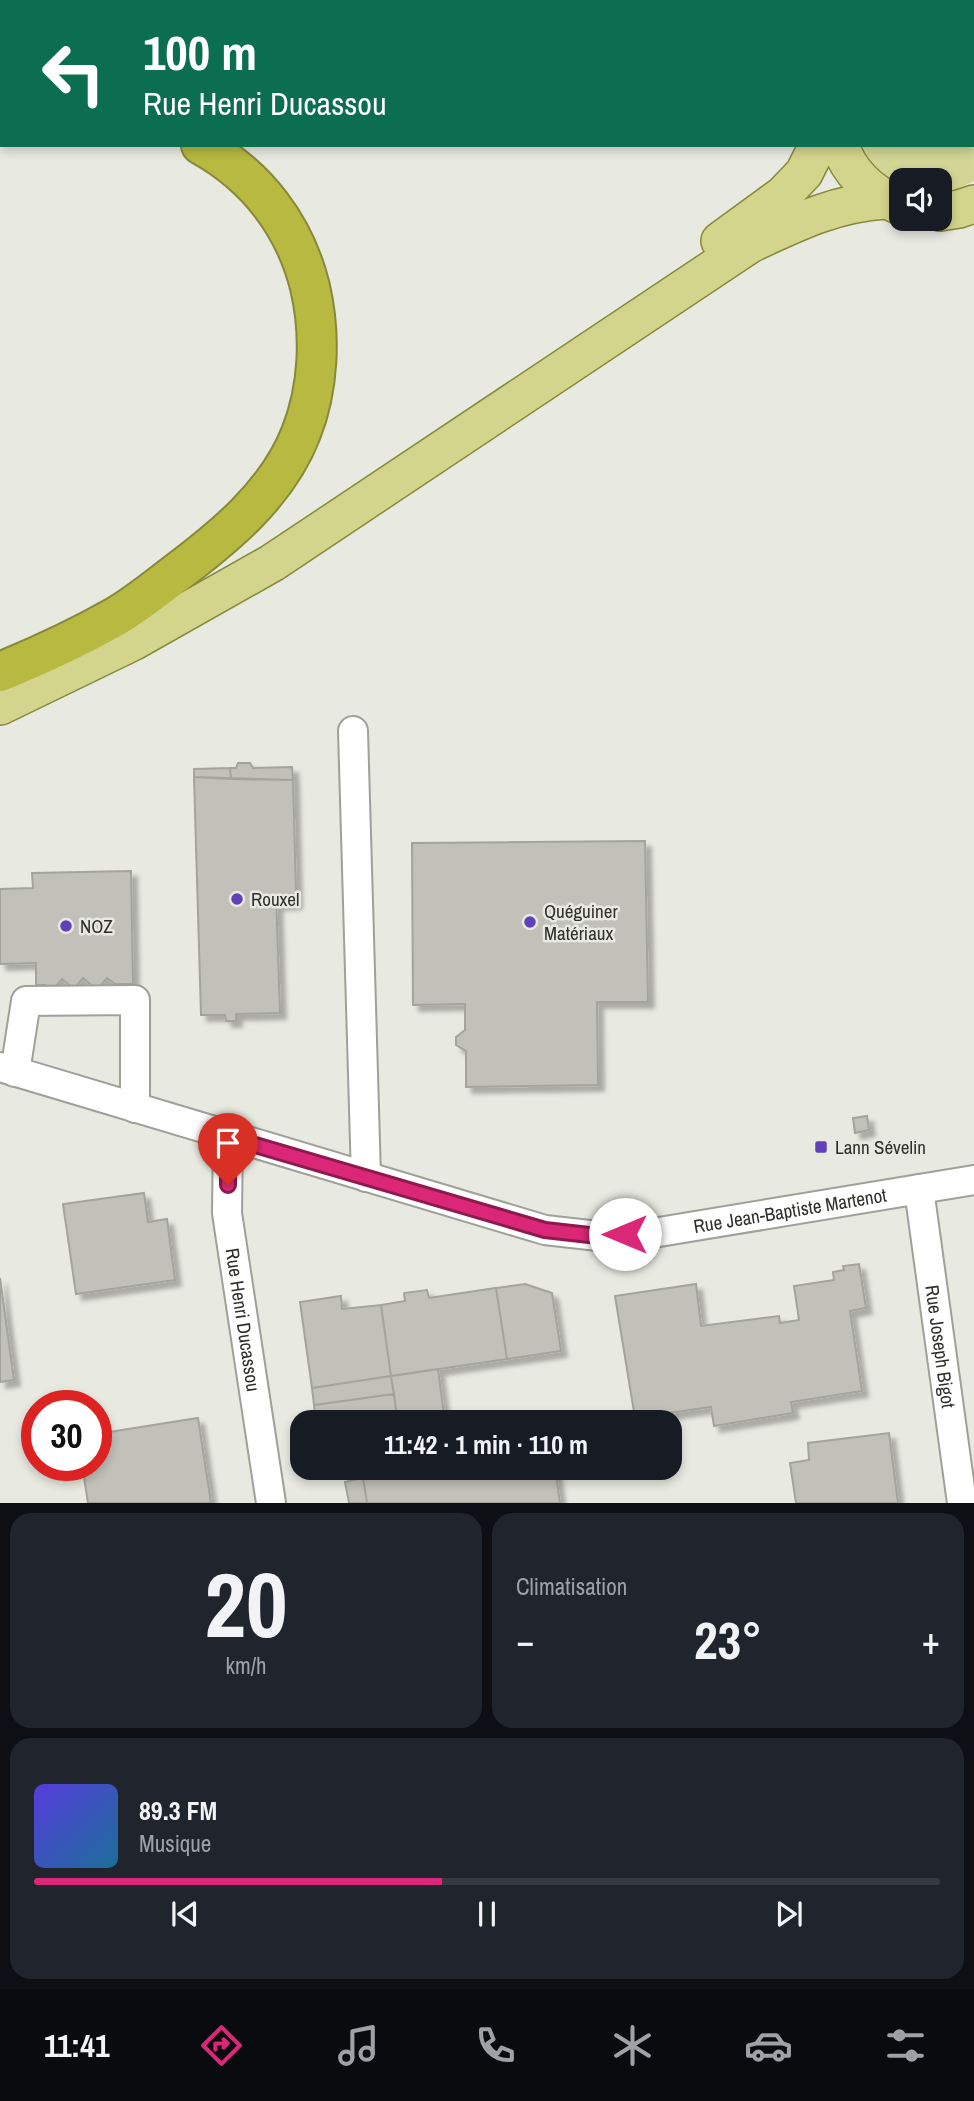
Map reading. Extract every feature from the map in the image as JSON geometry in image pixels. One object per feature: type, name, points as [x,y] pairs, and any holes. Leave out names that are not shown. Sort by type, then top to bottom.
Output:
[{"type":"highway","points":[[0,672],[116,616],[199,556],[248,513],[280,471],[301,435],[311,400],[317,356],[314,305],[304,260],[290,231],[271,203],[244,176],[204,147]]},
{"type":"main road","points":[[0,688],[127,629],[257,553],[364,484],[684,268],[773,202],[804,173],[817,147]]},
{"type":"main road","points":[[841,147],[852,170],[867,187],[889,201]]},
{"type":"main road","points":[[0,706],[134,641],[271,563],[750,244],[827,210],[857,202],[889,203]]},
{"type":"main road","points":[[952,210],[974,204]]},
{"type":"street","points":[[353,731],[366,1177]]},
{"type":"street","points":[[8,1069],[26,1001],[135,1000],[135,1108]]},
{"type":"street","name":"Rue Jean-Baptiste Martenot","points":[[8,1069],[545,1230],[598,1236],[653,1233],[974,1180]]},
{"type":"street","name":"Rue Henri Ducassou","points":[[228,1137],[227,1213],[271,1503]]},
{"type":"street","name":"Rue Joseph Bigot","points":[[919,1189],[962,1503]]},
{"type":"green space","points":[[862,147],[974,147],[974,181],[955,190],[952,190],[952,168],[889,168],[889,178],[877,169]]},
{"type":"building","points":[[238,763],[250,763],[253,768],[292,767],[293,780],[231,779],[230,768],[236,768]]},
{"type":"building","points":[[230,768],[231,779],[194,777],[194,769]]},
{"type":"building","name":"Rouxel","points":[[194,777],[293,780],[296,894],[276,895],[280,1013],[236,1014],[236,1021],[226,1021],[225,1015],[201,1015]]},
{"type":"building","name":"Quéguiner Matériaux","points":[[645,841],[648,1002],[597,1002],[598,1085],[466,1087],[466,1051],[456,1045],[456,1037],[465,1030],[465,1004],[413,1005],[412,843]]},
{"type":"building","name":"NOZ","points":[[131,871],[133,984],[115,984],[107,978],[97,990],[83,978],[74,989],[62,979],[52,991],[45,985],[36,985],[36,963],[0,964],[0,889],[33,888],[32,873]]},
{"type":"building","points":[[296,894],[296,903],[276,904],[276,895]]},
{"type":"building","points":[[867,1116],[869,1130],[855,1133],[853,1118]]},
{"type":"building","points":[[144,1193],[148,1222],[167,1219],[175,1280],[76,1294],[63,1204]]},
{"type":"building","points":[[859,1264],[866,1308],[850,1311],[862,1391],[791,1402],[793,1413],[714,1426],[711,1407],[682,1411],[634,1410],[615,1296],[696,1284],[701,1326],[779,1316],[780,1323],[799,1320],[794,1286],[834,1280],[833,1272],[844,1270],[843,1266]]},
{"type":"building","points":[[0,1278],[14,1380],[0,1382]]},
{"type":"building","points":[[525,1284],[552,1293],[561,1351],[507,1359],[496,1288]]},
{"type":"building","points":[[496,1288],[507,1359],[391,1376],[381,1305],[405,1301],[404,1293],[427,1290],[429,1298]]},
{"type":"building","points":[[341,1296],[342,1309],[381,1305],[391,1376],[312,1388],[300,1302]]},
{"type":"building","points":[[438,1369],[443,1410],[396,1410],[391,1376]]},
{"type":"building","points":[[391,1376],[394,1394],[314,1405],[312,1388]]},
{"type":"building","points":[[394,1394],[396,1410],[315,1410],[314,1405]]},
{"type":"building","points":[[198,1418],[211,1503],[88,1503],[85,1481],[112,1481],[112,1431]]},
{"type":"building","points":[[889,1433],[898,1503],[796,1503],[790,1463],[809,1460],[808,1443]]},
{"type":"building","points":[[363,1480],[557,1480],[560,1503],[367,1503]]},
{"type":"building","points":[[363,1480],[367,1503],[349,1503],[345,1482]]},
{"type":"place","name":"Rouxel","points":[[237,899]]},
{"type":"place","name":"Quéguiner Matériaux","points":[[530,922]]},
{"type":"place","name":"NOZ","points":[[66,926]]},
{"type":"place","name":"Lann Sévelin","points":[[821,1147]]},
{"type":"route","points":[[228,1185],[228,1137],[545,1230],[598,1236],[625,1234]]}]
